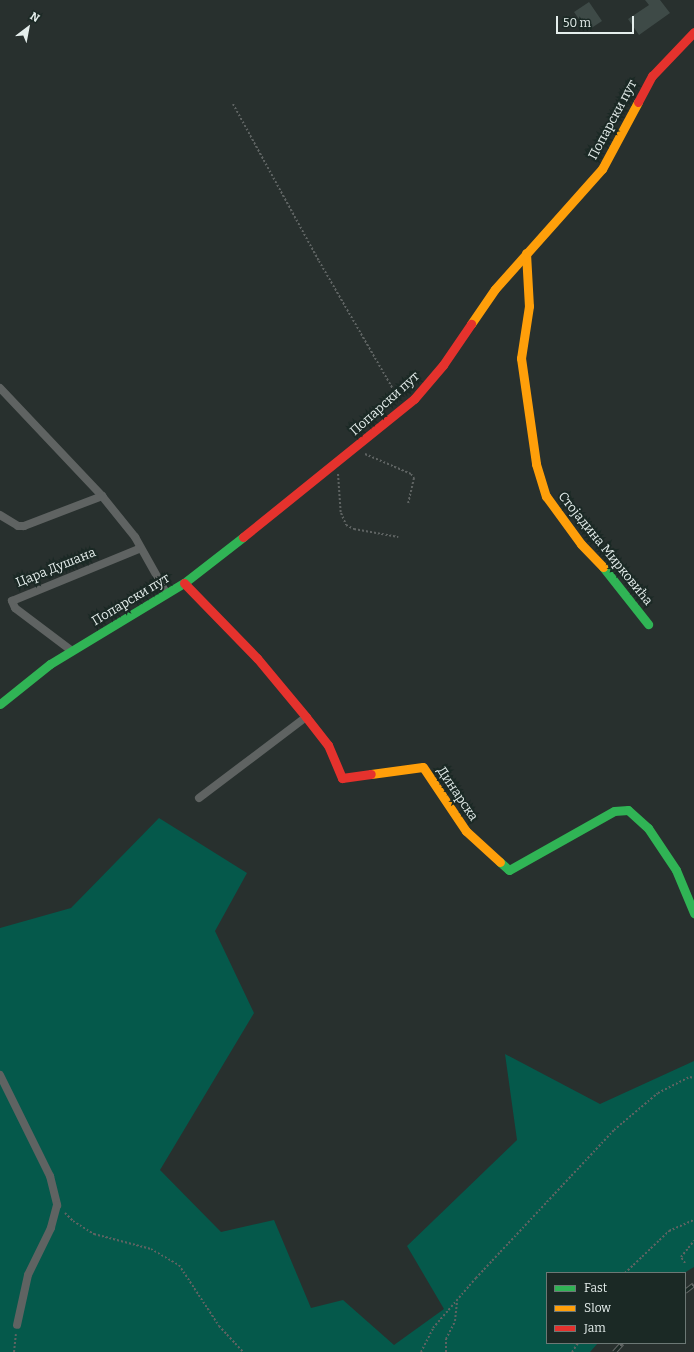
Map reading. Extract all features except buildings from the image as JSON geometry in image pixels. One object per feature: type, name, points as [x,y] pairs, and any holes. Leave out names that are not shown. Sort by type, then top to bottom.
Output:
[{"type":"street","name":"Попарски пут","points":[[0,704],[38,673],[184,583],[337,463],[404,408],[434,376],[488,297],[602,169],[652,76],[694,32]]},
{"type":"street","name":"Стојадина Мирковића","points":[[526,253],[529,306],[521,358],[536,464],[546,496],[581,544],[616,581],[648,624]]},
{"type":"street","points":[[0,388],[102,496],[141,548],[167,594]]},
{"type":"street","points":[[0,515],[18,526],[24,526],[102,496]]},
{"type":"street","name":"Цара Душана","points":[[72,651],[15,608],[12,601],[141,548]]},
{"type":"street","name":"Динарска","points":[[184,583],[253,654],[306,717],[328,745],[342,778],[423,767],[466,831],[509,870],[614,811],[628,810],[648,828],[676,870],[694,913]]},
{"type":"street","points":[[199,798],[306,717]]},
{"type":"street","points":[[0,1075],[50,1176],[57,1205],[51,1228],[28,1274],[16,1325]]},
{"type":"path","points":[[233,104],[319,261],[404,408]]},
{"type":"path","points":[[354,449],[411,474],[414,478],[408,503]]},
{"type":"path","points":[[337,463],[340,513],[346,524],[354,529],[398,537]]},
{"type":"path","points":[[421,1352],[433,1328],[476,1278],[614,1130],[658,1093],[690,1077],[694,1078]]},
{"type":"path","points":[[57,1205],[73,1222],[94,1234],[151,1249],[179,1265],[219,1326],[243,1352]]},
{"type":"path","points":[[625,1272],[669,1231],[694,1220]]},
{"type":"path","points":[[685,1263],[681,1257],[694,1241]]},
{"type":"path","points":[[446,1352],[446,1339],[455,1321],[457,1300]]},
{"type":"path","points":[[14,1352],[16,1325]]},
{"type":"green space","points":[[159,818],[247,873],[215,931],[254,1013],[160,1170],[221,1232],[274,1220],[311,1308],[343,1300],[394,1345],[444,1309],[407,1246],[517,1140],[505,1054],[600,1104],[694,1061],[694,1267],[686,1272],[546,1272],[546,1344],[597,1344],[590,1352],[0,1352],[0,928],[71,908]]},
{"type":"railway","points":[[686,1290],[694,1284]]},
{"type":"railway","points":[[614,1352],[621,1344]]},
{"type":"traffic: fast","points":[[0,704],[50,664],[184,583],[243,537]]},
{"type":"traffic: fast","points":[[603,567],[648,624]]},
{"type":"traffic: fast","points":[[500,862],[509,870],[614,811],[628,810],[648,828],[676,870],[694,913]]},
{"type":"traffic: slow","points":[[471,324],[495,289],[602,169],[638,102]]},
{"type":"traffic: slow","points":[[526,253],[529,306],[521,358],[536,464],[546,496],[581,544],[603,567]]},
{"type":"traffic: slow","points":[[371,774],[423,767],[466,831],[500,862]]},
{"type":"traffic: jam","points":[[638,102],[652,76],[694,32]]},
{"type":"traffic: jam","points":[[243,537],[414,399],[443,365],[471,324]]},
{"type":"traffic: jam","points":[[184,583],[257,658],[306,717],[328,745],[342,778],[371,774]]}]
